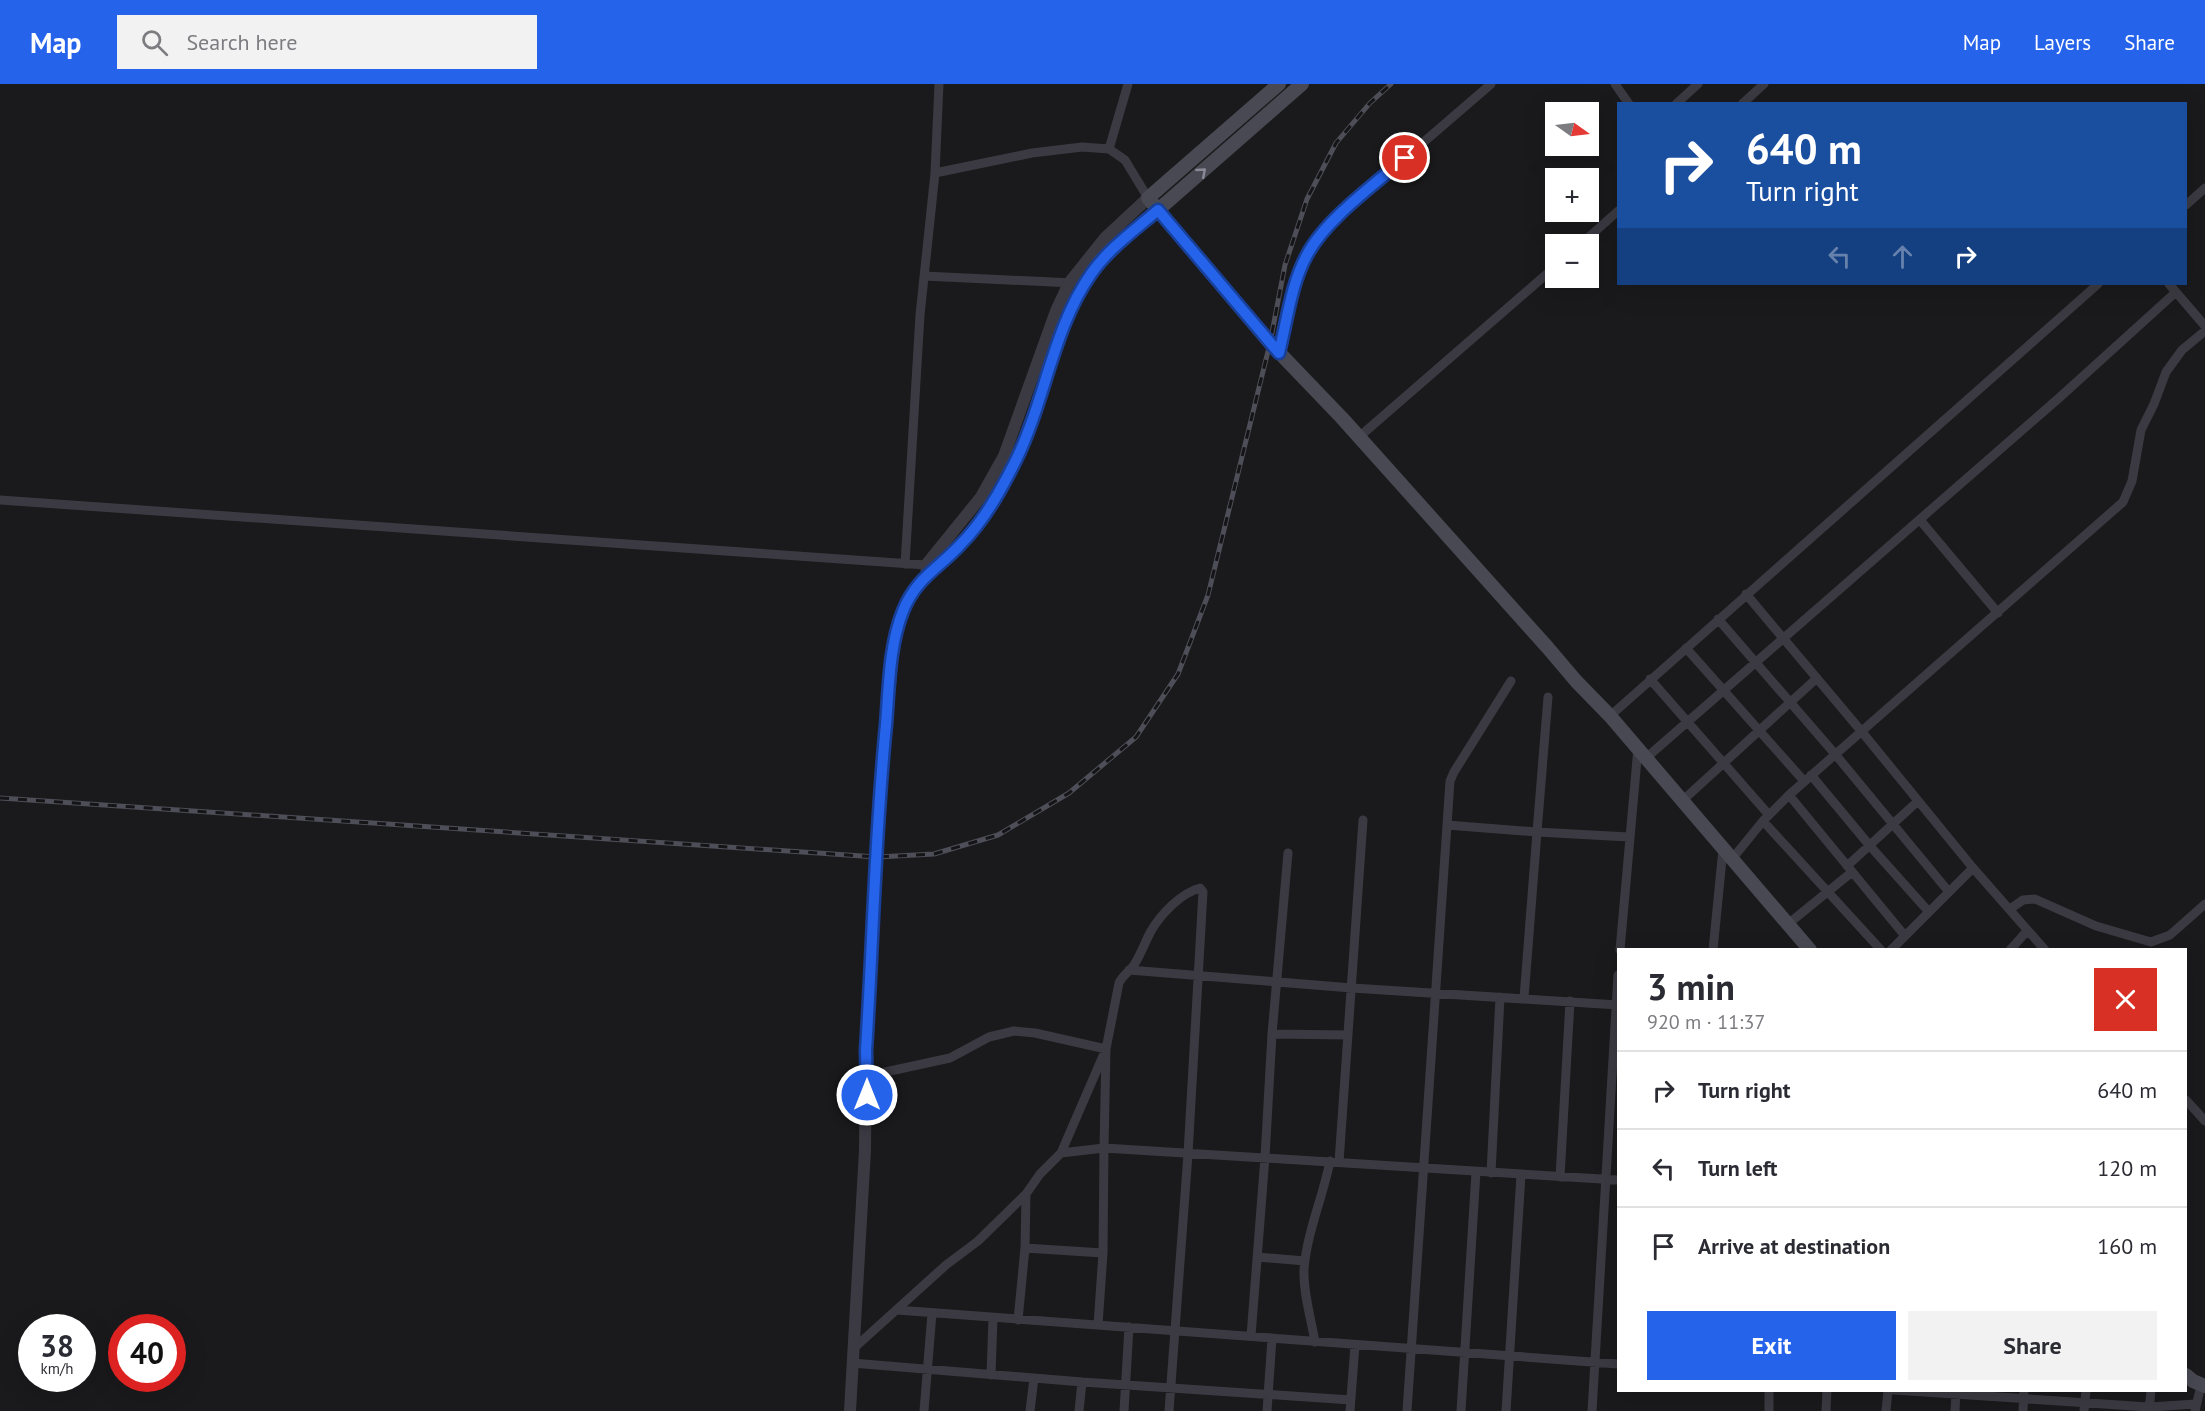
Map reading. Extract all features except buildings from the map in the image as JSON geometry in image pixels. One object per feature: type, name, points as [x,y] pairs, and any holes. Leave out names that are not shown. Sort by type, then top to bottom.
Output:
[{"type":"main road","points":[[1279,84],[1148,198],[1279,353],[1359,437],[1576,681],[1610,716],[1788,924],[1805,947]]},
{"type":"main road","points":[[1158,210],[1302,84]]},
{"type":"main road","points":[[2187,1376],[2203,1386]]},
{"type":"street","points":[[905,564],[924,276],[935,172],[939,84]]},
{"type":"street","points":[[1109,149],[1128,84]]},
{"type":"street","points":[[1279,353],[1296,283],[1307,255],[1320,235],[1353,203],[1491,84]]},
{"type":"street","points":[[1615,84],[1628,102]]},
{"type":"street","points":[[1678,102],[1698,84]]},
{"type":"street","points":[[1744,102],[1764,84]]},
{"type":"street","points":[[850,1411],[865,1150],[866,1050],[882,766],[895,633],[916,586],[981,497],[1004,456],[1056,311],[1069,283],[1105,238],[1148,198],[1125,160],[1109,149],[1082,147],[1032,153],[935,172]]},
{"type":"street","points":[[2187,204],[2205,188]]},
{"type":"street","points":[[0,500],[905,564],[927,569],[939,566],[968,537],[1005,481],[1026,436],[1070,313],[1084,285],[1112,251],[1158,210]]},
{"type":"street","points":[[1592,234],[1617,212]]},
{"type":"street","points":[[924,276],[1084,285]]},
{"type":"street","points":[[1359,437],[1545,276]]},
{"type":"street","points":[[1610,716],[2097,285]]},
{"type":"street","points":[[2170,285],[2205,326]]},
{"type":"street","points":[[1620,948],[1629,837],[1642,753],[1688,723],[2060,398],[2176,292]]},
{"type":"street","points":[[1713,948],[1727,854],[1835,754],[2123,502],[2132,481],[2141,430],[2166,372],[2182,350],[2205,331]]},
{"type":"street","points":[[1920,520],[1998,613]]},
{"type":"street","points":[[1746,594],[1973,868],[2043,948]]},
{"type":"street","points":[[1718,620],[1894,823],[1949,892]]},
{"type":"street","points":[[1686,648],[1929,912]]},
{"type":"street","points":[[1682,801],[1817,678]]},
{"type":"street","points":[[1650,679],[1723,764],[1826,891],[1879,948]]},
{"type":"street","points":[[1407,1411],[1450,781],[1511,681]]},
{"type":"street","points":[[1524,998],[1548,697]]},
{"type":"street","points":[[1789,795],[1905,936]]},
{"type":"street","points":[[1788,924],[1850,869],[1870,846],[1918,801]]},
{"type":"street","points":[[1315,1342],[1305,1286],[1305,1261],[1334,1161],[1352,988],[1363,819]]},
{"type":"street","points":[[1447,825],[1629,837]]},
{"type":"street","points":[[1251,1336],[1272,1034],[1288,853]]},
{"type":"street","points":[[1893,948],[1973,868]]},
{"type":"street","points":[[1098,1325],[1103,1253],[1106,1049],[1119,983],[1124,974],[1130,970],[1160,919],[1176,902],[1200,888],[1203,894],[1199,977],[1169,1411]]},
{"type":"street","points":[[2010,909],[2023,900],[2035,899],[2096,926],[2151,942],[2170,935],[2205,904]]},
{"type":"street","points":[[2012,948],[2027,931]]},
{"type":"street","points":[[1130,970],[1352,988],[1617,1005],[1592,1411]]},
{"type":"street","points":[[1491,1173],[1500,997]]},
{"type":"street","points":[[1560,1177],[1570,1001]]},
{"type":"street","points":[[867,1076],[950,1058],[989,1037],[1014,1031],[1035,1033],[1106,1049]]},
{"type":"street","points":[[1272,1034],[1348,1035]]},
{"type":"street","points":[[853,1349],[946,1265],[978,1241],[1026,1194],[1040,1174],[1061,1153],[1106,1049]]},
{"type":"street","points":[[2187,1101],[2205,1122]]},
{"type":"street","points":[[1061,1153],[1104,1148],[1617,1180]]},
{"type":"street","points":[[1461,1411],[1476,1172]]},
{"type":"street","points":[[1506,1411],[1521,1175]]},
{"type":"street","points":[[1018,1320],[1025,1248],[1026,1194]]},
{"type":"street","points":[[1025,1248],[1103,1253]]},
{"type":"street","points":[[1257,1257],[1305,1261]]},
{"type":"street","points":[[897,1311],[1617,1364]]},
{"type":"street","points":[[924,1411],[932,1313]]},
{"type":"street","points":[[991,1375],[993,1318]]},
{"type":"street","points":[[1124,1411],[1129,1327]]},
{"type":"street","points":[[1267,1411],[1272,1338]]},
{"type":"street","points":[[1350,1411],[1355,1345]]},
{"type":"street","points":[[852,1363],[1170,1389],[1351,1400]]},
{"type":"street","points":[[1030,1411],[1034,1378]]},
{"type":"street","points":[[1079,1411],[1082,1382]]},
{"type":"street","points":[[1935,1392],[2023,1395],[2084,1407],[2149,1409],[2196,1407],[2203,1386]]},
{"type":"street","points":[[1769,1392],[1769,1411]]},
{"type":"street","points":[[1826,1411],[1827,1392]]},
{"type":"street","points":[[1886,1411],[1888,1392]]},
{"type":"street","points":[[2084,1407],[2086,1392]]},
{"type":"street","points":[[2149,1409],[2151,1392]]},
{"type":"street","points":[[1955,1411],[1956,1393]]},
{"type":"street","points":[[2023,1395],[2023,1411]]},
{"type":"railway","points":[[0,798],[877,857],[934,854],[998,835],[1069,793],[1136,737],[1178,674],[1208,595],[1270,343],[1285,265],[1307,199],[1336,143],[1370,103],[1391,84]]},
{"type":"route","points":[[867,1095],[866,1050],[882,766],[895,633],[904,609],[920,580],[961,545],[990,506],[1005,481],[1026,436],[1070,313],[1084,285],[1092,272],[1112,251],[1158,210],[1279,353],[1296,283],[1307,255],[1320,235],[1405,158]]}]
